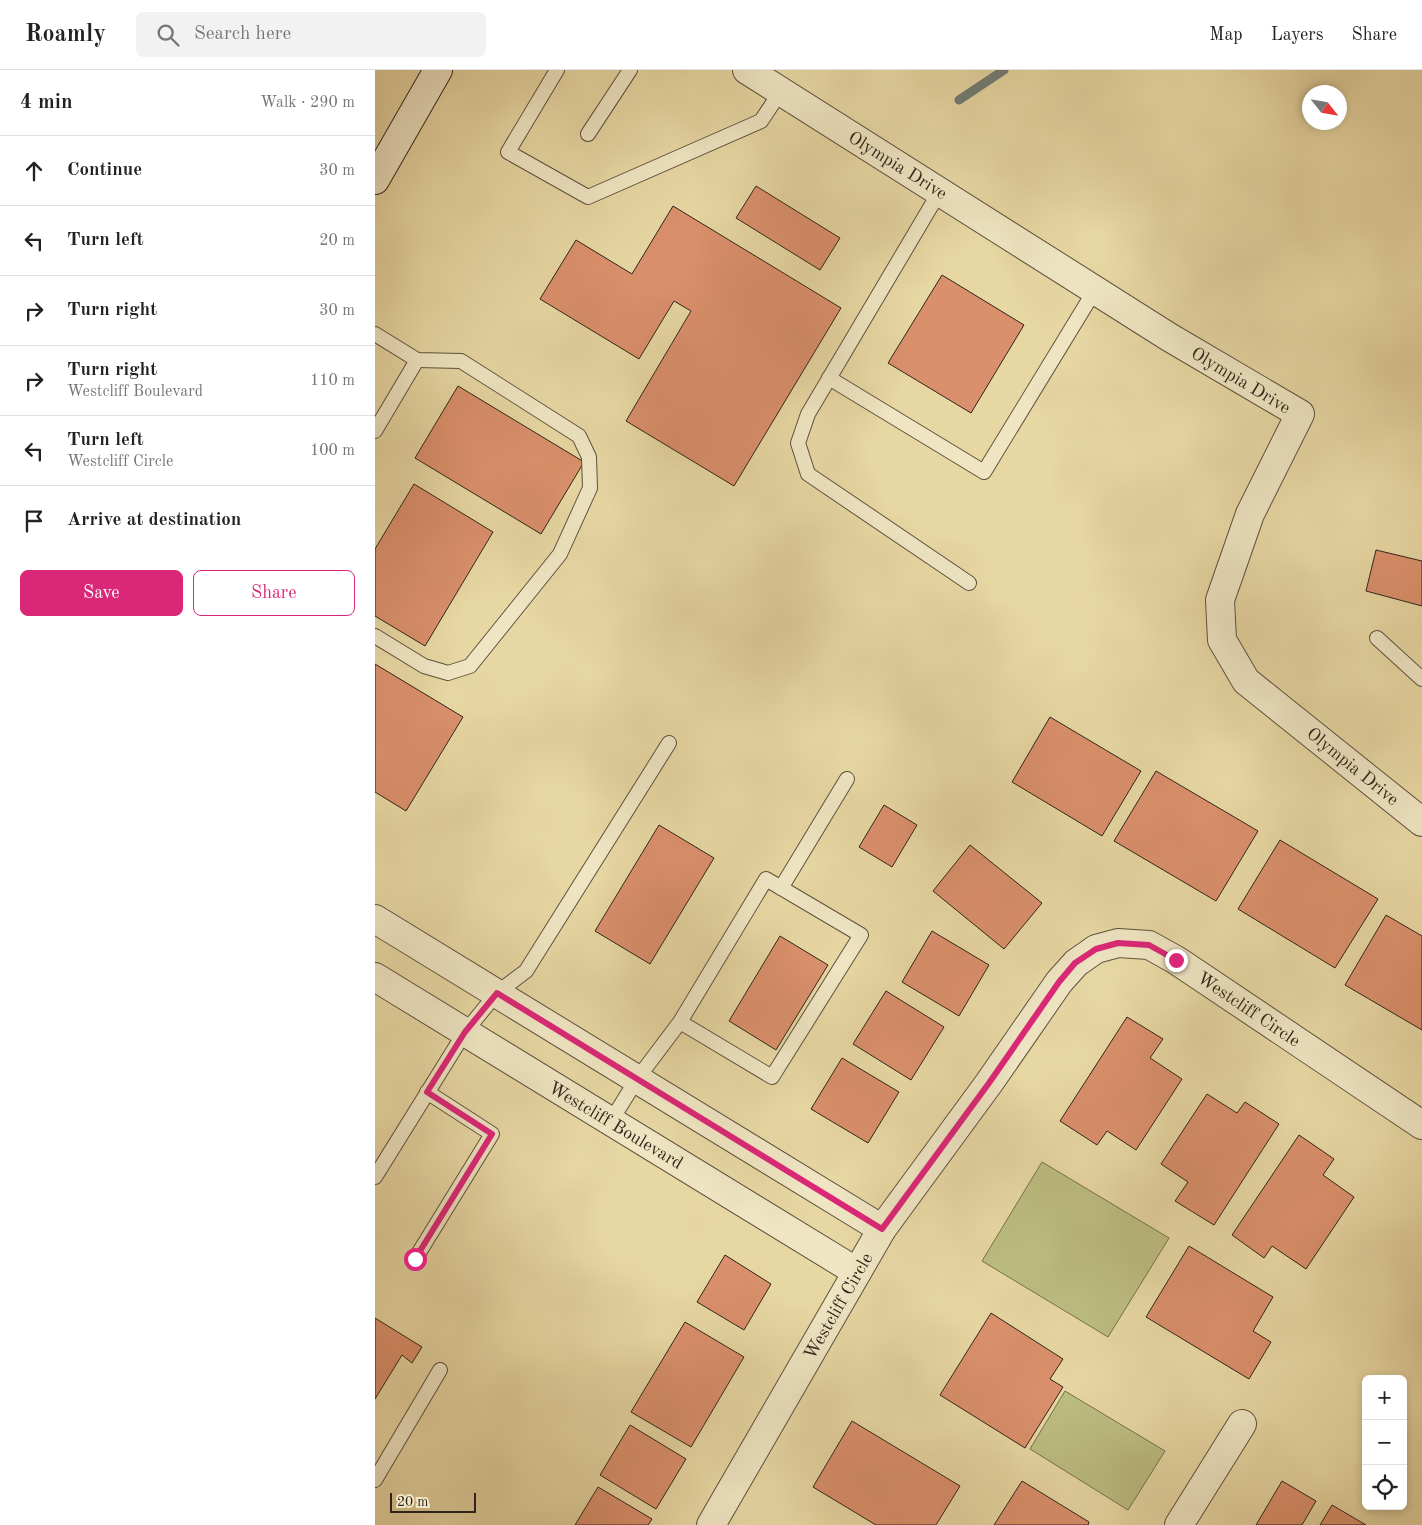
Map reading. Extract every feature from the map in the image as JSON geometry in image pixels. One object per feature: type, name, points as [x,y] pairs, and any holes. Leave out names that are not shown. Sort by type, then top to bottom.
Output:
[{"type":"street","points":[[375,180],[438,70]]},
{"type":"street","name":"Olympia Drive","points":[[765,78],[1169,337],[1300,414],[1250,514],[1220,600],[1222,640],[1246,681],[1418,811]]},
{"type":"street","points":[[375,919],[882,1229]]},
{"type":"street","name":"Westcliff Circle","points":[[711,1525],[882,1229],[989,1083],[1059,982],[1075,963],[1096,949],[1118,943],[1149,945],[1176,960],[1422,1125]]},
{"type":"street","name":"Westcliff Boulevard","points":[[375,977],[857,1272]]},
{"type":"street","points":[[1179,1525],[1242,1424]]},
{"type":"lane","points":[[557,70],[508,152],[588,197],[761,121],[765,78]]},
{"type":"lane","points":[[588,134],[630,70]]},
{"type":"lane","points":[[940,191],[808,414],[798,443],[808,474],[969,583]]},
{"type":"lane","points":[[829,378],[984,472],[1095,290]]},
{"type":"lane","points":[[375,334],[417,360],[461,361],[579,436],[589,456],[590,488],[559,554],[470,666],[448,673],[424,666],[375,636]]},
{"type":"lane","points":[[375,431],[417,360]]},
{"type":"lane","points":[[1377,638],[1422,679]]},
{"type":"lane","points":[[375,1176],[465,1032],[497,993],[526,971],[669,743]]},
{"type":"lane","points":[[781,888],[847,780]]},
{"type":"lane","points":[[611,1121],[637,1079],[680,1022],[766,880],[861,935],[772,1077],[680,1022]]},
{"type":"lane","points":[[415,1259],[492,1134],[427,1092]]},
{"type":"lane","points":[[375,1480],[440,1370]]},
{"type":"green space","points":[[1042,1162],[1169,1238],[1108,1337],[982,1261]]},
{"type":"green space","points":[[1065,1391],[1165,1451],[1128,1510],[1030,1449]]},
{"type":"building","points":[[756,186],[840,238],[820,270],[736,218]]},
{"type":"building","points":[[673,206],[841,308],[734,486],[626,421],[691,311],[674,301],[639,359],[540,299],[576,240],[632,274]]},
{"type":"building","points":[[942,275],[1024,325],[971,413],[888,363]]},
{"type":"building","points":[[458,386],[584,462],[541,534],[415,458]]},
{"type":"building","points":[[414,484],[493,532],[425,646],[375,616],[375,549]]},
{"type":"building","points":[[1376,550],[1422,561],[1422,606],[1366,591]]},
{"type":"building","points":[[375,664],[463,717],[406,811],[375,792]]},
{"type":"building","points":[[1050,717],[1141,771],[1102,836],[1012,782]]},
{"type":"building","points":[[1156,771],[1258,831],[1216,901],[1114,841]]},
{"type":"building","points":[[884,805],[917,825],[892,867],[859,847]]},
{"type":"building","points":[[659,825],[714,858],[650,964],[595,931]]},
{"type":"building","points":[[1280,840],[1378,899],[1335,968],[1238,909]]},
{"type":"building","points":[[970,845],[1042,903],[1004,949],[933,891]]},
{"type":"building","points":[[1386,915],[1422,936],[1422,1030],[1345,985]]},
{"type":"building","points":[[932,931],[989,965],[959,1016],[902,982]]},
{"type":"building","points":[[780,936],[828,965],[776,1050],[729,1021]]},
{"type":"building","points":[[886,991],[944,1027],[911,1080],[853,1044]]},
{"type":"building","points":[[1127,1017],[1163,1039],[1150,1058],[1182,1079],[1136,1150],[1107,1131],[1097,1145],[1060,1121]]},
{"type":"building","points":[[842,1058],[899,1092],[868,1143],[811,1109]]},
{"type":"building","points":[[1207,1094],[1237,1113],[1245,1102],[1279,1124],[1214,1225],[1175,1201],[1188,1182],[1161,1164]]},
{"type":"building","points":[[1299,1135],[1334,1159],[1323,1175],[1354,1197],[1306,1269],[1272,1246],[1264,1258],[1232,1235]]},
{"type":"building","points":[[1189,1246],[1273,1297],[1253,1331],[1271,1342],[1249,1379],[1146,1317]]},
{"type":"building","points":[[725,1255],[771,1284],[744,1330],[697,1302]]},
{"type":"building","points":[[991,1313],[1063,1359],[1050,1379],[1063,1387],[1025,1448],[940,1395]]},
{"type":"building","points":[[375,1318],[422,1347],[412,1363],[402,1355],[375,1399]]},
{"type":"building","points":[[685,1322],[744,1357],[691,1447],[631,1412]]},
{"type":"building","points":[[852,1421],[960,1486],[936,1525],[876,1525],[813,1487]]},
{"type":"building","points":[[630,1425],[686,1459],[656,1509],[600,1475]]},
{"type":"building","points":[[1022,1481],[1089,1522],[1088,1525],[994,1525]]},
{"type":"building","points":[[1282,1481],[1316,1501],[1302,1525],[1256,1525]]},
{"type":"building","points":[[598,1487],[652,1519],[648,1525],[575,1525]]},
{"type":"building","points":[[1332,1505],[1366,1525],[1320,1525]]},
{"type":"waterway","points":[[959,100],[1004,70]]},
{"type":"route","points":[[415,1259],[492,1134],[427,1092],[465,1032],[497,993],[882,1229],[989,1083],[1059,982],[1075,963],[1096,949],[1118,943],[1149,945],[1176,960]]}]
